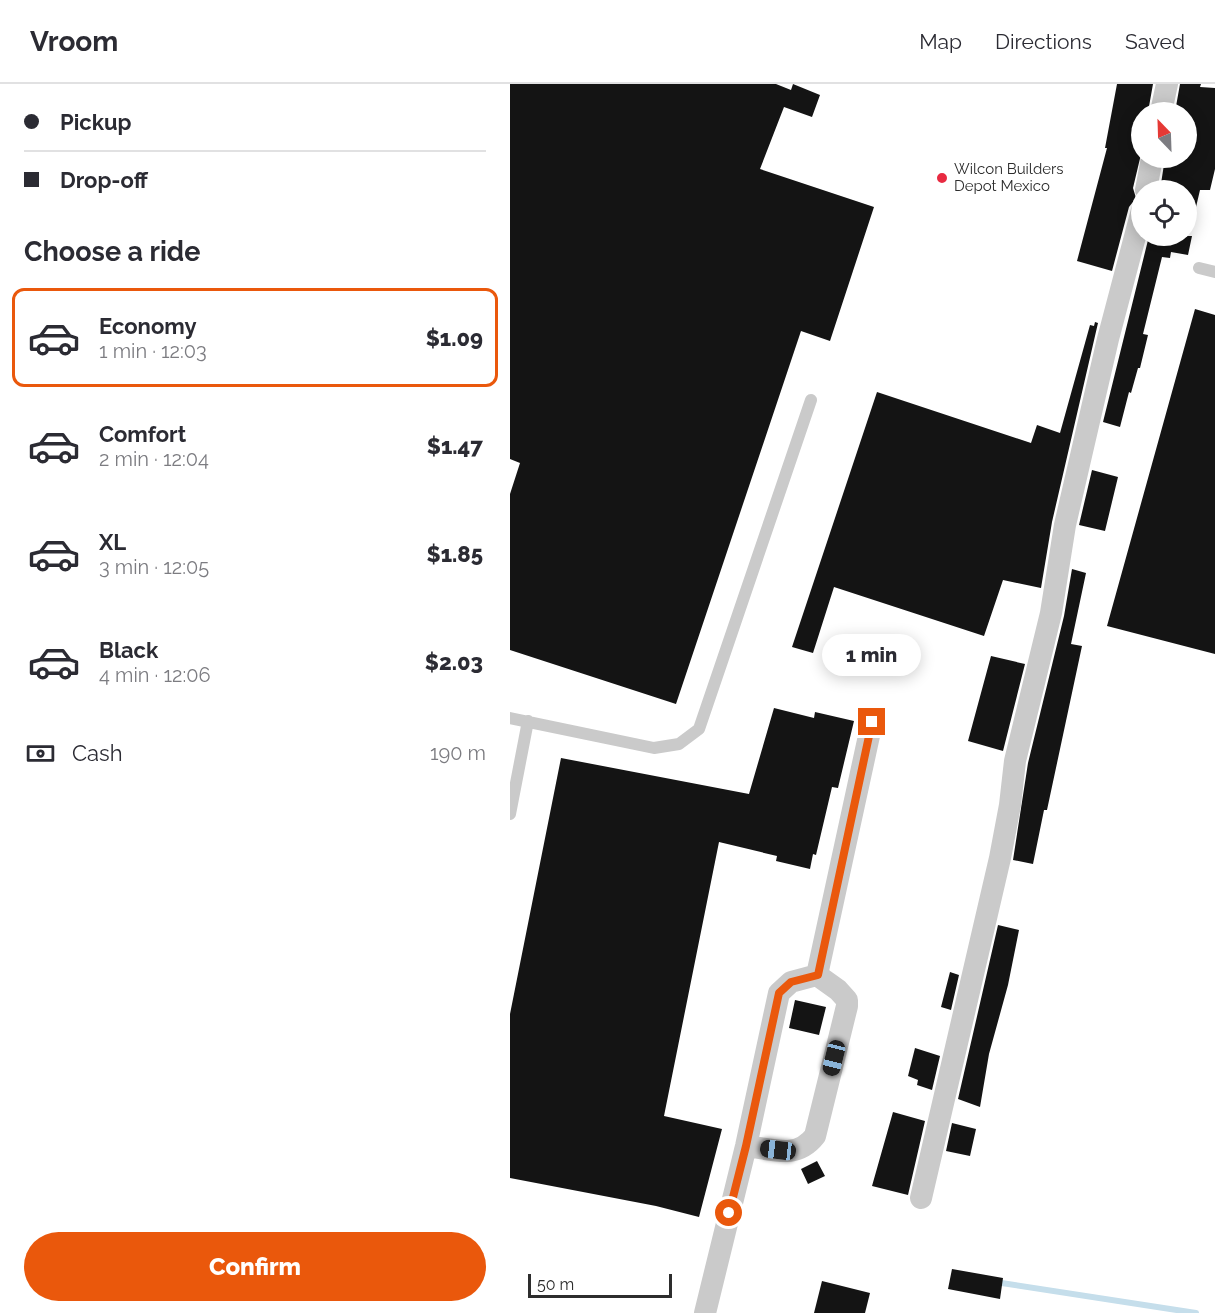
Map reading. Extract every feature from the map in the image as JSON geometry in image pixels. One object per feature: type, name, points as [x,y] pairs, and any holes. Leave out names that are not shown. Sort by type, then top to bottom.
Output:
[{"type":"street","points":[[1163,102],[1167,84]]},
{"type":"street","points":[[921,1198],[999,858],[1010,806],[1015,761],[1051,613],[1065,525],[1108,339],[1133,246]]},
{"type":"street","points":[[818,975],[872,722]]},
{"type":"street","points":[[746,1146],[795,1152],[815,1136],[847,1006],[847,1000],[838,990],[818,975]]},
{"type":"street","points":[[705,1313],[746,1146],[779,993],[791,982],[818,975]]},
{"type":"lane","points":[[1199,268],[1215,272]]},
{"type":"lane","points":[[510,718],[654,748],[679,744],[699,729],[811,400]]},
{"type":"lane","points":[[510,814],[528,721]]},
{"type":"building","points":[[510,84],[776,84],[791,90],[793,84],[820,95],[812,117],[784,107],[760,169],[874,207],[830,341],[801,331],[676,704],[510,650],[510,494],[520,463],[510,459]]},
{"type":"building","points":[[1117,84],[1153,84],[1150,102],[1131,102],[1131,168],[1138,168],[1135,180],[1131,180],[1131,204],[1112,271],[1077,261],[1107,148],[1105,148]]},
{"type":"building","points":[[1180,84],[1201,84],[1200,87],[1215,88],[1215,169],[1210,190],[1200,190],[1197,203],[1197,180],[1162,180],[1163,168],[1197,168],[1197,102],[1177,102]]},
{"type":"building","points":[[1147,246],[1190,246],[1188,255],[1171,252],[1170,258],[1162,257],[1143,334],[1148,335],[1140,368],[1138,368],[1131,393],[1129,392],[1120,427],[1103,422]]},
{"type":"building","points":[[1195,309],[1215,315],[1215,654],[1107,626]]},
{"type":"building","points":[[1095,322],[1098,323],[1052,522],[1041,588],[1003,580],[984,636],[834,587],[813,653],[792,647],[877,392],[1031,443],[1037,425],[1060,433],[1090,325],[1094,326]]},
{"type":"building","points":[[1092,470],[1118,477],[1105,531],[1079,525]]},
{"type":"building","points":[[1072,569],[1086,573],[1071,644],[1082,646],[1047,810],[1044,810],[1033,864],[1013,860],[1028,763],[1064,616]]},
{"type":"building","points":[[991,656],[1025,664],[1003,751],[968,741]]},
{"type":"building","points":[[774,708],[814,718],[815,712],[854,721],[838,788],[832,787],[816,855],[813,854],[810,869],[776,861],[777,856],[719,842],[664,1116],[722,1129],[699,1217],[656,1206],[510,1178],[510,1014],[561,758],[749,794]]},
{"type":"building","points":[[998,925],[1019,930],[1008,985],[989,1054],[980,1107],[958,1099]]},
{"type":"building","points":[[950,972],[959,975],[951,1010],[941,1007]]},
{"type":"building","points":[[795,1000],[826,1007],[819,1035],[789,1028]]},
{"type":"building","points":[[915,1048],[940,1056],[932,1090],[917,1085],[918,1080],[908,1076]]},
{"type":"building","points":[[893,1112],[925,1121],[908,1195],[872,1186]]},
{"type":"building","points":[[952,1123],[976,1129],[970,1156],[946,1151]]},
{"type":"building","points":[[817,1161],[825,1176],[808,1184],[801,1169]]},
{"type":"building","points":[[952,1269],[1003,1278],[1000,1299],[948,1289]]},
{"type":"building","points":[[822,1281],[870,1293],[865,1313],[814,1313]]},
{"type":"waterway","points":[[995,1282],[1196,1313]]},
{"type":"place","name":"Wilcon Builders Depot Mexico","points":[[942,178]]},
{"type":"route","points":[[729,1213],[779,993],[791,982],[818,975],[872,722]]}]
